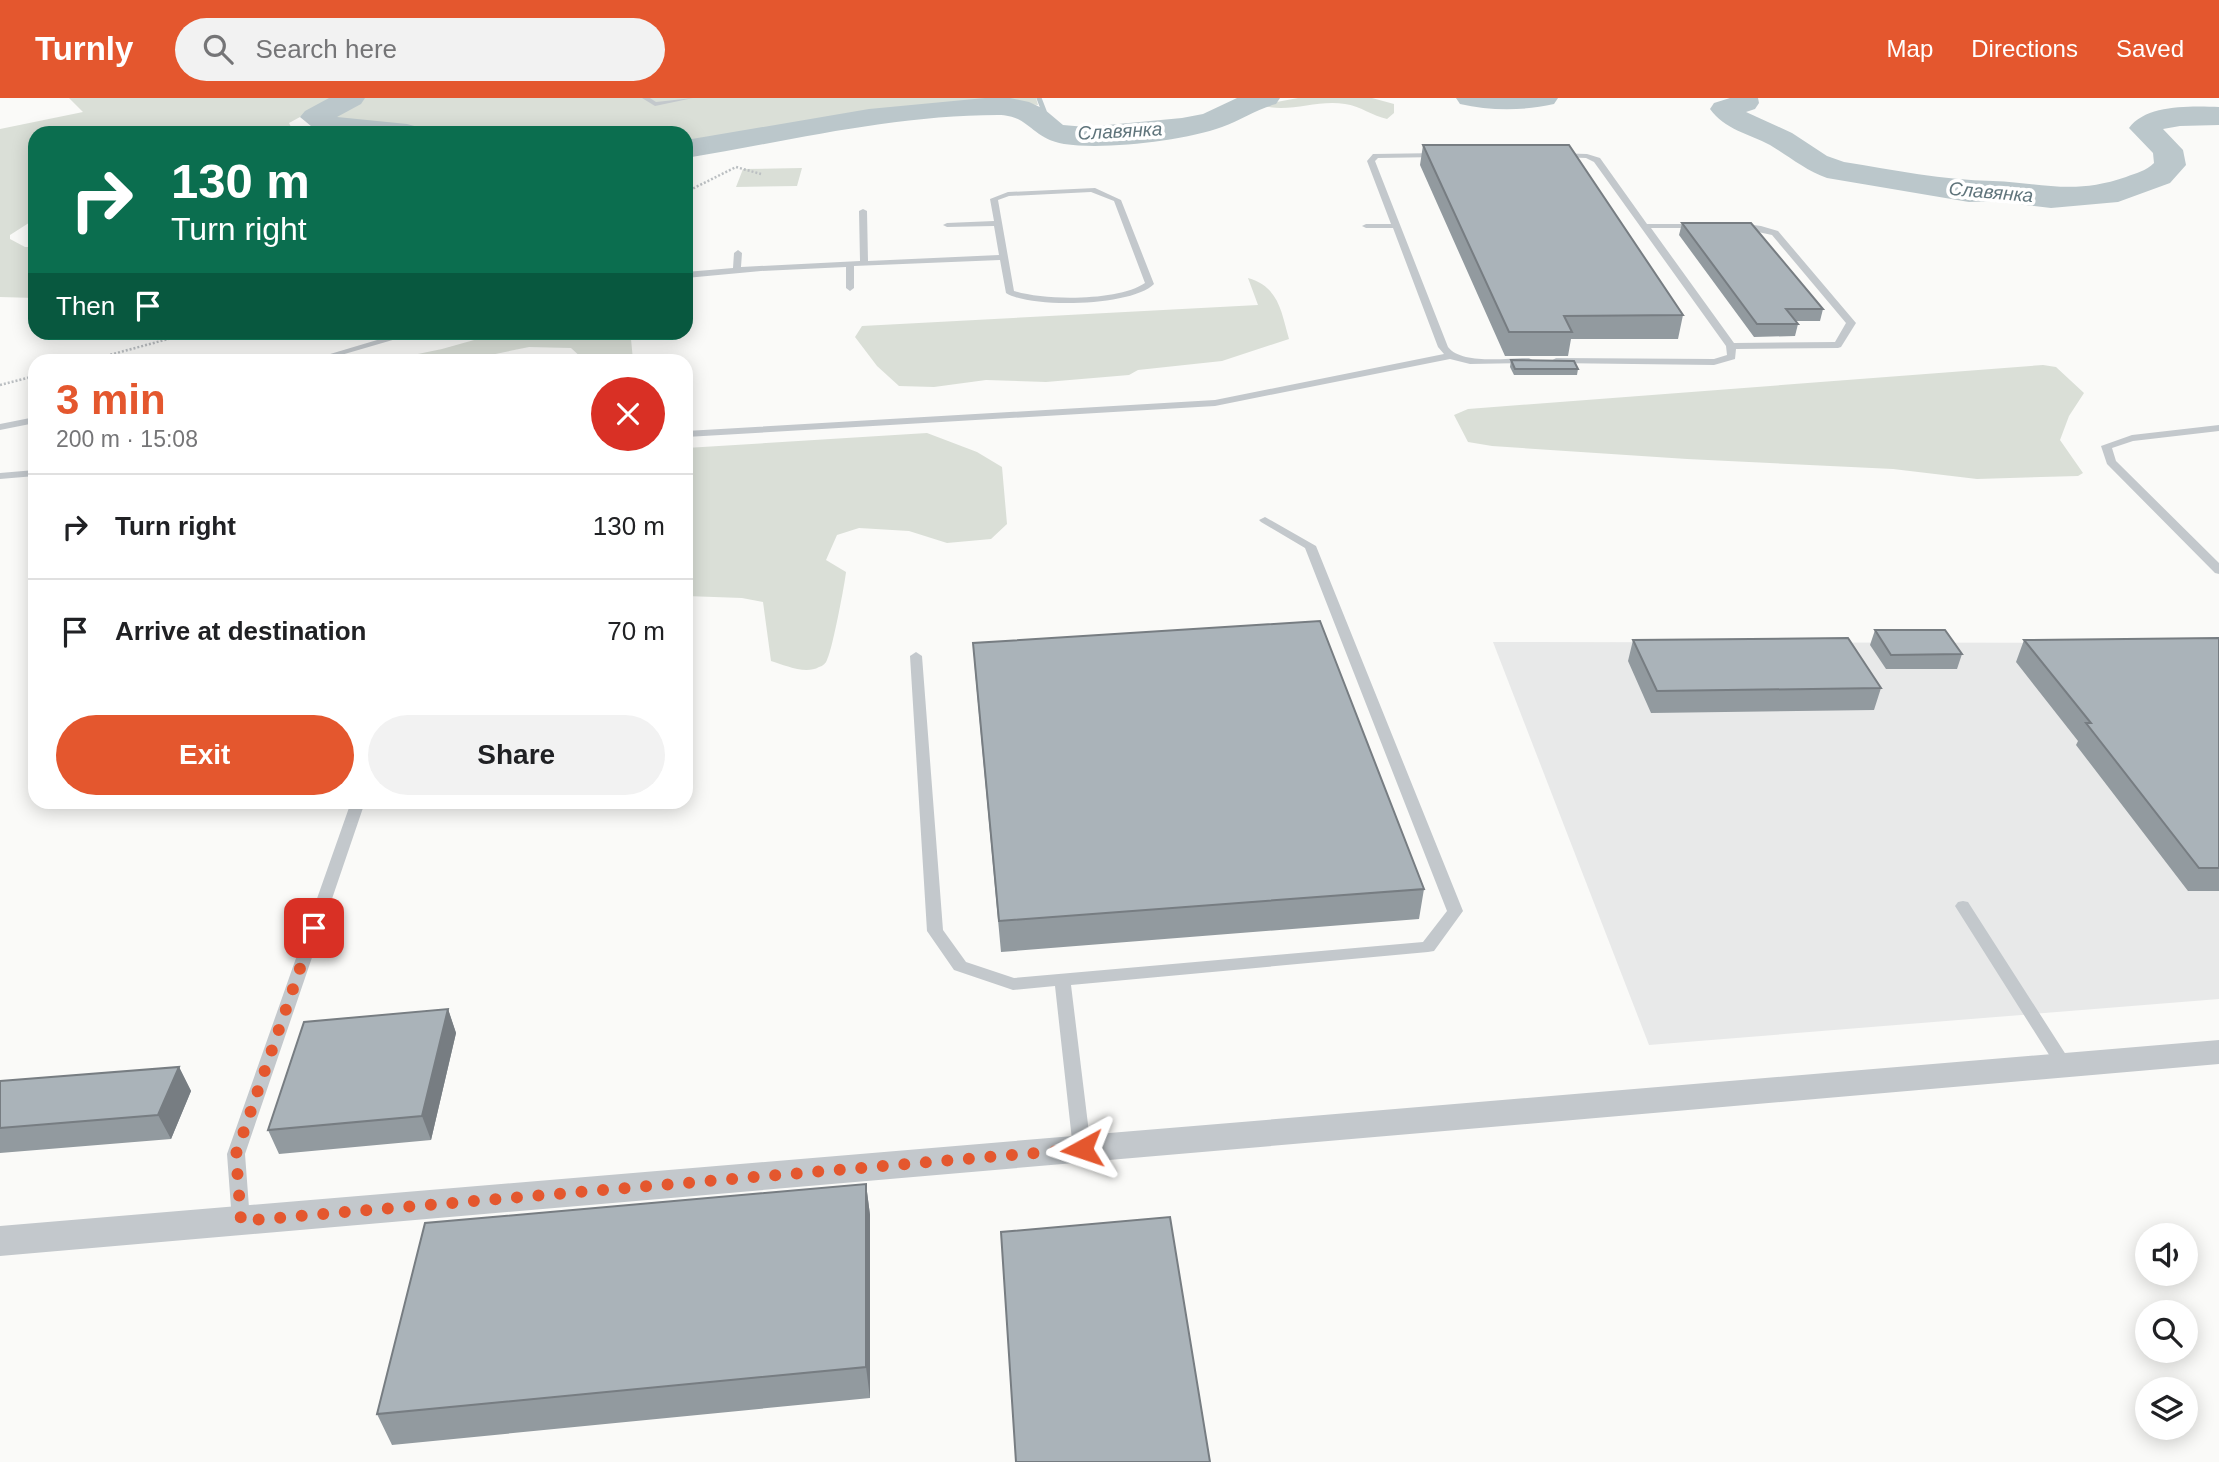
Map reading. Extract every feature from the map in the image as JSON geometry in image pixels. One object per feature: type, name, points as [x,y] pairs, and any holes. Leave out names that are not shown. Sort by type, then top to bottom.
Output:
[{"type":"street","points":[[0,1241],[2219,1052]]},
{"type":"lane","points":[[645,98],[655,104],[690,98]]},
{"type":"lane","points":[[1450,356],[1443,347],[1371,161],[1376,156],[1389,155],[1455,155]]},
{"type":"lane","points":[[1548,155],[1587,156],[1597,160],[1731,346],[1732,357],[1714,362],[1552,361]]},
{"type":"lane","points":[[1092,190],[1107,193],[1117,200],[1150,284],[1130,294],[1019,298],[1010,293],[998,223],[994,199],[1008,194],[1092,190]]},
{"type":"lane","points":[[863,211],[864,263]]},
{"type":"lane","points":[[947,225],[998,223]]},
{"type":"lane","points":[[1726,225],[1761,228],[1775,233],[1851,323],[1838,345],[1731,346]]},
{"type":"lane","points":[[1366,226],[1396,226]]},
{"type":"lane","points":[[1643,226],[1712,226]]},
{"type":"lane","points":[[737,253],[737,270]]},
{"type":"lane","points":[[693,274],[1005,257]]},
{"type":"lane","points":[[850,264],[850,288]]},
{"type":"lane","points":[[337,354],[387,340]]},
{"type":"lane","points":[[693,435],[1215,402],[1450,356],[1470,361],[1538,361]]},
{"type":"lane","points":[[0,427],[28,421]]},
{"type":"lane","points":[[2219,428],[2132,438],[2106,446],[2111,462],[2219,570]]},
{"type":"lane","points":[[0,476],[28,474]]},
{"type":"lane","points":[[916,656],[935,930],[960,966],[1013,984],[1428,947],[1455,911],[1310,546],[1265,520]]},
{"type":"lane","points":[[241,1221],[236,1154],[356,809]]},
{"type":"lane","points":[[1963,906],[2064,1065]]},
{"type":"lane","points":[[1062,979],[1082,1149]]},
{"type":"path","points":[[693,188],[736,167],[761,174]]},
{"type":"path","points":[[113,354],[165,340]]},
{"type":"path","points":[[0,385],[28,378]]},
{"type":"shaded area","points":[[69,98],[335,98],[289,123],[290,126],[28,126],[28,223],[10,235],[10,239],[28,247],[28,298],[0,297],[0,129],[83,112]]},
{"type":"shaded area","points":[[360,98],[1036,98],[1038,105],[994,104],[906,110],[693,142],[693,126],[352,126],[329,119],[335,112]]},
{"type":"shaded area","points":[[1298,98],[1372,98],[1394,104],[1394,113],[1387,119],[1351,105],[1334,103],[1282,108],[1261,105]]},
{"type":"shaded area","points":[[802,168],[797,186],[736,187],[743,169]]},
{"type":"shaded area","points":[[1248,278],[1266,287],[1277,301],[1289,339],[1222,361],[1138,370],[1129,375],[1046,382],[986,380],[934,387],[899,386],[877,366],[855,337],[862,326],[1258,305]]},
{"type":"shaded area","points":[[474,340],[631,340],[632,354],[578,354],[571,348],[529,347],[495,354],[418,354]]},
{"type":"shaded area","points":[[2043,365],[2056,367],[2084,393],[2069,416],[2060,440],[2083,473],[2078,476],[1977,479],[1893,469],[1492,446],[1468,442],[1454,415],[1468,409]]},
{"type":"shaded area","points":[[927,433],[977,452],[1002,467],[1007,524],[991,539],[947,543],[909,531],[859,528],[837,535],[826,560],[846,572],[832,644],[827,661],[823,665],[801,670],[771,661],[763,602],[742,598],[693,596],[693,448]]},
{"type":"shaded area","points":[[1493,642],[2219,643],[2219,999],[1649,1045]]},
{"type":"building","points":[[1423,145],[1569,145],[1683,315],[1564,316],[1572,332],[1509,332]]},
{"type":"building","points":[[1682,223],[1751,223],[1823,309],[1786,309],[1798,324],[1757,324]]},
{"type":"building","points":[[1511,360],[1574,361],[1578,369],[1515,369]]},
{"type":"building","points":[[1320,621],[1424,889],[999,921],[973,643]]},
{"type":"building","points":[[1875,630],[1945,630],[1962,654],[1891,655]]},
{"type":"building","points":[[1848,638],[1881,688],[1657,691],[1633,640]]},
{"type":"building","points":[[2219,638],[2219,868],[2199,868],[2086,723],[2091,723],[2024,640]]},
{"type":"building","points":[[448,1009],[422,1116],[268,1130],[304,1022]]},
{"type":"building","points":[[179,1067],[158,1115],[0,1128],[0,1081]]},
{"type":"building","points":[[866,1184],[866,1367],[377,1414],[425,1223]]},
{"type":"building","points":[[1170,1217],[1210,1462],[1016,1462],[1001,1232]]},
{"type":"waterway","name":"Славянка","points":[[337,126],[327,125],[315,117],[351,98]]},
{"type":"waterway","points":[[1035,116],[1044,111],[1039,98]]},
{"type":"waterway","name":"Славянка","points":[[693,148],[869,118],[992,106],[1025,110],[1055,133],[1086,136],[1134,133],[1201,124],[1266,98]]},
{"type":"waterway","name":"Славянка","points":[[1470,98],[1511,101],[1544,98]]},
{"type":"waterway","name":"Славянка","points":[[1744,98],[1745,103],[1724,109],[1733,117],[1781,139],[1816,163],[1838,171],[1969,192],[1994,191],[2051,198],[2106,195],[2159,176],[2170,165],[2168,150],[2144,128],[2169,118],[2219,116]]},
{"type":"route","points":[[314,928],[236,1154],[241,1221],[1082,1149]]}]
